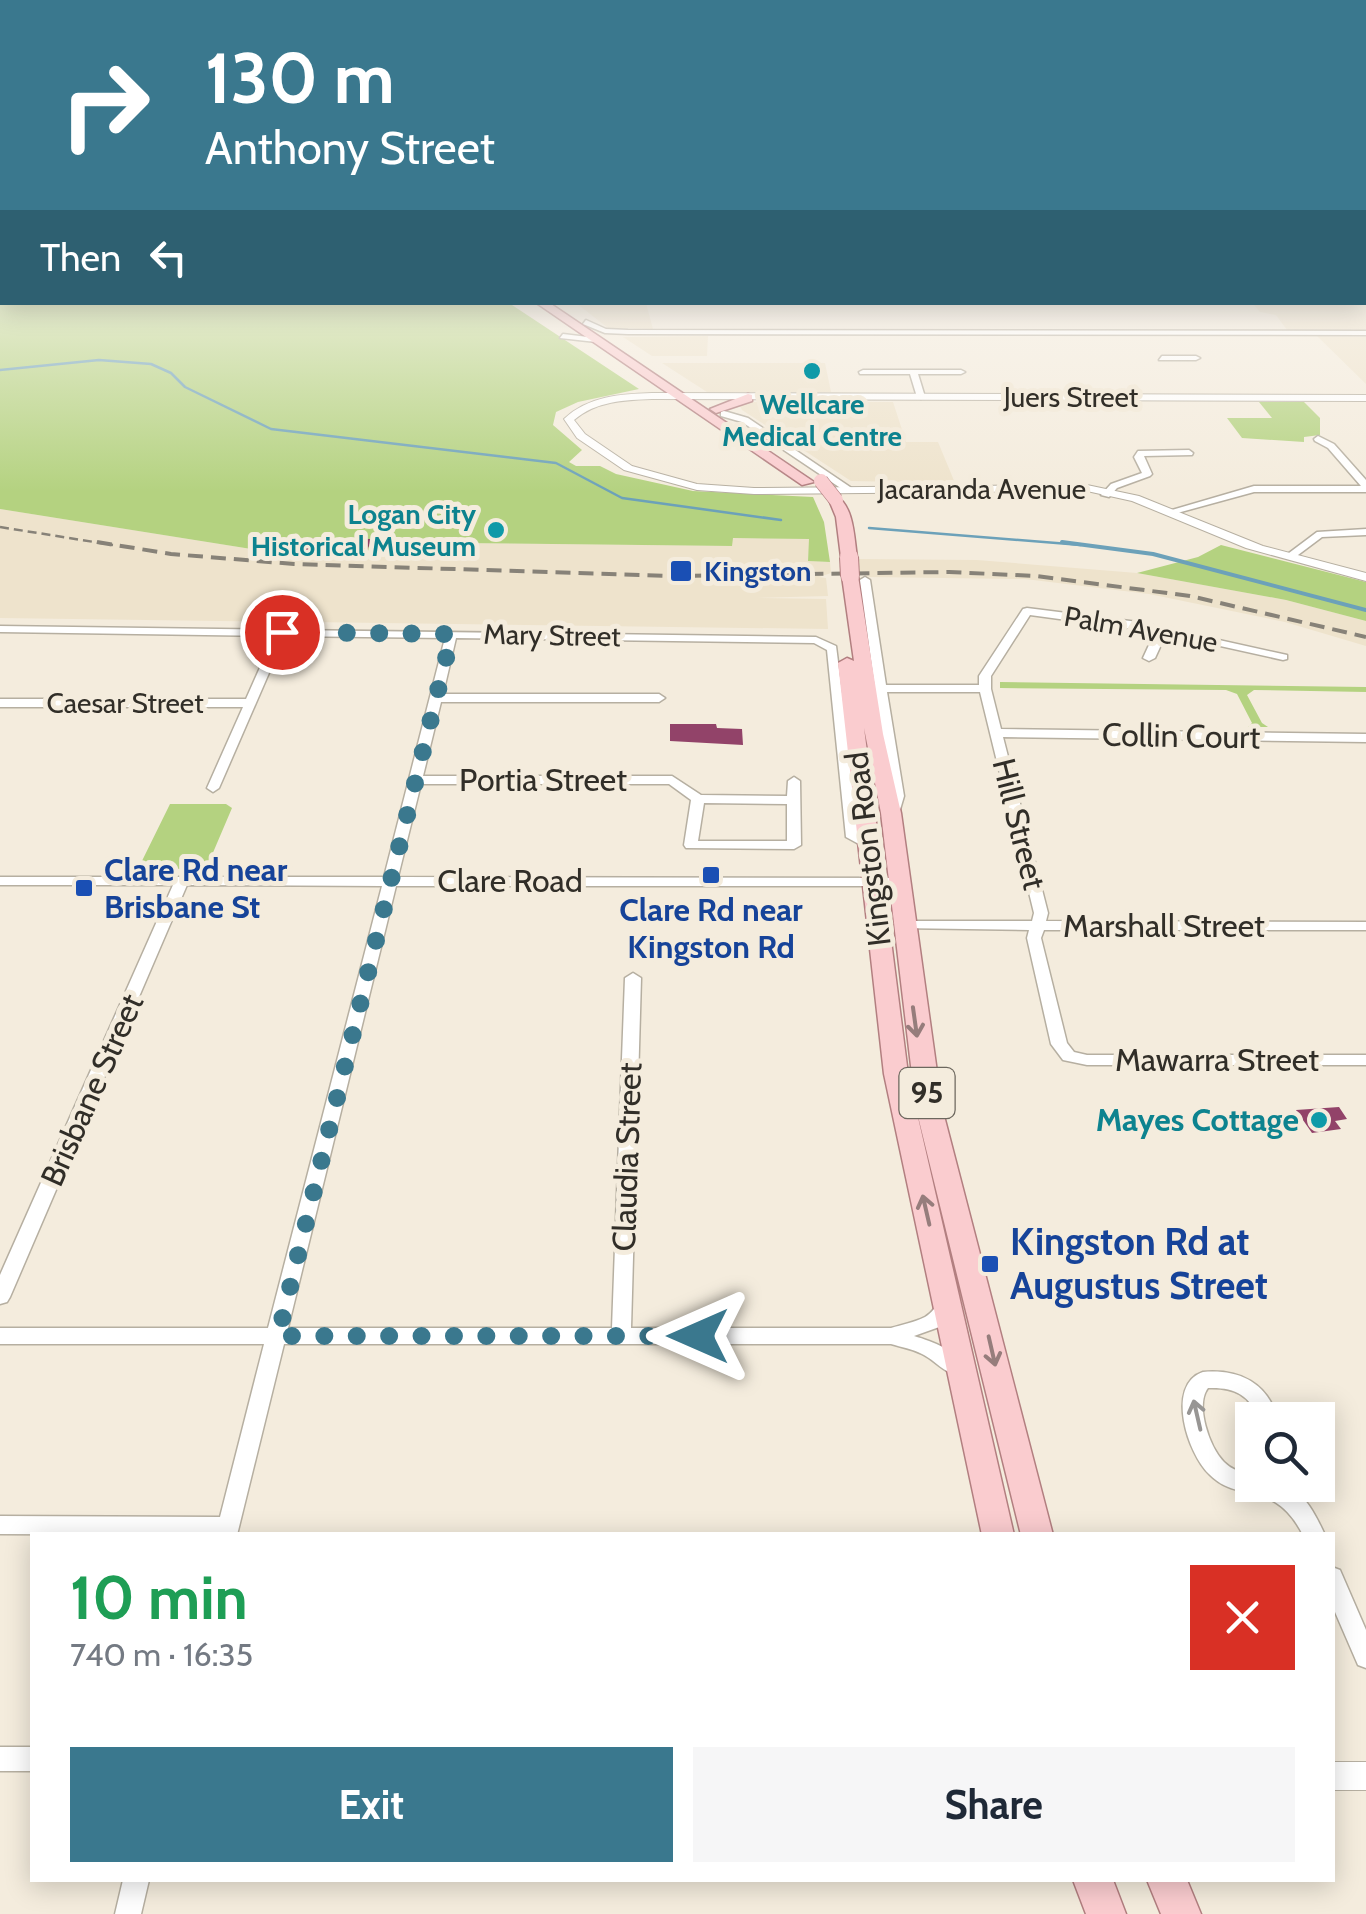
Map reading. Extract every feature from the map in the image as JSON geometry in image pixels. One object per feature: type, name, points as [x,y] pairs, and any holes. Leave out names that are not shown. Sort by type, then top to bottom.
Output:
[{"type":"main road","name":"Kingston Road","points":[[556,313],[603,340],[835,496],[830,516],[851,577],[874,734],[891,813],[902,925],[929,1108],[1036,1532]]},
{"type":"main road","name":"Kingston Road","points":[[573,313],[668,388],[720,411],[814,482]]},
{"type":"main road","points":[[648,397],[668,388]]},
{"type":"main road","points":[[720,411],[748,398]]},
{"type":"main road","name":"Kingston Road","points":[[851,577],[868,844],[896,1074],[997,1532]]},
{"type":"main road","points":[[880,959],[888,950],[886,930],[902,925]]},
{"type":"main road","points":[[1093,1882],[1106,1914]]},
{"type":"main road","points":[[1168,1882],[1181,1914]]},
{"type":"street","points":[[586,322],[605,331],[628,332],[1366,333]]},
{"type":"street","points":[[1273,324],[1282,333]]},
{"type":"street","points":[[603,340],[628,332]]},
{"type":"street","points":[[1167,333],[1172,339],[1169,343],[1182,358]]},
{"type":"street","points":[[1162,358],[1196,358]]},
{"type":"street","points":[[863,372],[960,372]]},
{"type":"street","points":[[913,372],[921,397]]},
{"type":"street","name":"Juers Street","points":[[690,397],[776,396]]},
{"type":"street","name":"Juers Street","points":[[690,397],[1366,398]]},
{"type":"street","name":"Jacaranda Avenue","points":[[690,397],[618,401],[580,410],[571,416],[570,424],[609,457],[634,471],[686,485],[835,496],[1066,488],[1107,493],[1170,512],[1192,525]]},
{"type":"street","name":"Jacaranda Avenue","points":[[618,401],[690,397]]},
{"type":"street","name":"Kingston Road","points":[[720,411],[744,420],[835,496]]},
{"type":"street","points":[[1318,439],[1331,446],[1366,487]]},
{"type":"street","points":[[1107,493],[1148,474],[1138,457],[1141,453],[1188,452]]},
{"type":"street","points":[[1170,512],[1248,490],[1366,487]]},
{"type":"street","name":"Jacaranda Avenue","points":[[754,491],[1107,493],[1259,548],[1366,577]]},
{"type":"street","points":[[1290,556],[1320,534],[1366,532]]},
{"type":"street","name":"Kingston Road","points":[[851,577],[881,688],[898,806],[891,813]]},
{"type":"street","name":"Palm Avenue","points":[[985,690],[986,676],[1028,611],[1162,630],[1283,657]]},
{"type":"street","name":"Mary Street","points":[[0,629],[803,637],[832,648],[853,837],[868,844]]},
{"type":"street","points":[[1149,658],[1162,630]]},
{"type":"street","points":[[213,788],[282,632]]},
{"type":"street","points":[[0,1524],[227,1530],[452,634]]},
{"type":"street","points":[[881,688],[985,690]]},
{"type":"street","name":"Hill Street","points":[[985,690],[1042,913],[1034,938],[1059,1044],[1069,1056]]},
{"type":"street","points":[[436,698],[659,698]]},
{"type":"street","name":"Caesar Street","points":[[0,704],[250,704]]},
{"type":"street","name":"Collin Court","points":[[996,733],[1366,738]]},
{"type":"street","name":"Portia Street","points":[[414,780],[672,780],[698,799]]},
{"type":"street","points":[[792,800],[698,799],[691,845],[794,845],[794,781]]},
{"type":"street","name":"Clare Road","points":[[0,881],[900,882]]},
{"type":"street","name":"Brisbane Street","points":[[0,1297],[182,881]]},
{"type":"street","name":"Marshall Street","points":[[902,925],[1366,926]]},
{"type":"street","name":"Claudia Street","points":[[621,1336],[633,978]]},
{"type":"street","name":"Mawarra Street","points":[[1069,1056],[1087,1060],[1366,1060]]},
{"type":"street","points":[[890,1336],[936,1321],[948,1305]]},
{"type":"street","points":[[0,1336],[890,1336],[931,1349],[961,1370]]},
{"type":"street","points":[[1235,1479],[1216,1469],[1208,1457],[1192,1401],[1194,1389],[1203,1380],[1236,1380],[1252,1388],[1259,1402]]},
{"type":"street","points":[[1294,1502],[1312,1532]]},
{"type":"street","points":[[1335,1584],[1366,1657]]},
{"type":"street","points":[[0,1759],[30,1759]]},
{"type":"street","points":[[1335,1776],[1366,1776]]},
{"type":"street","points":[[128,1914],[136,1882]]},
{"type":"shaded area","points":[[589,313],[649,313],[653,329],[608,328]]},
{"type":"shaded area","points":[[1267,313],[1366,313],[1366,330],[1287,330],[1276,315]]},
{"type":"shaded area","points":[[708,336],[707,356],[652,356],[623,337]]},
{"type":"shaded area","points":[[1317,336],[1366,337],[1366,384]]},
{"type":"shaded area","points":[[662,363],[825,363],[831,392],[707,392]]},
{"type":"shaded area","points":[[893,402],[906,442],[938,442],[955,483],[851,481],[742,410],[739,404]]},
{"type":"shaded area","points":[[0,509],[283,554],[454,554],[458,543],[732,546],[732,538],[810,539],[808,561],[830,562],[831,573],[819,577],[826,578],[828,596],[757,598],[826,599],[828,629],[0,618]]},
{"type":"shaded area","points":[[857,559],[977,560],[1137,573],[1286,600],[1366,621],[1366,646],[1285,622],[1149,594],[1025,579],[869,577],[859,573]]},
{"type":"green space","points":[[0,313],[525,313],[639,389],[578,402],[556,412],[553,425],[582,450],[569,462],[576,466],[600,466],[616,474],[693,491],[813,497],[824,522],[830,562],[808,561],[809,539],[733,538],[732,546],[459,543],[454,554],[283,554],[0,509]]},
{"type":"green space","points":[[1259,402],[1304,402],[1320,418],[1320,435],[1304,437],[1304,442],[1242,438],[1227,418],[1272,418]]},
{"type":"green space","points":[[1221,545],[1366,582],[1366,621],[1286,600],[1137,573],[1198,557]]},
{"type":"green space","points":[[1000,682],[1366,687],[1366,692],[1254,690],[1247,695],[1268,727],[1248,727],[1252,723],[1237,694],[1226,690],[1000,688]]},
{"type":"green space","points":[[170,804],[226,804],[232,808],[206,869],[138,869]]},
{"type":"building","points":[[258,539],[372,539],[365,555],[283,554],[257,548]]},
{"type":"building","points":[[670,724],[716,724],[717,728],[742,729],[743,745],[670,741]]},
{"type":"building","name":"Mayes Cottage","points":[[1339,1107],[1347,1119],[1335,1121],[1341,1129],[1312,1133],[1296,1110]]},
{"type":"waterway","points":[[0,370],[99,360],[151,364],[171,373],[185,387],[271,429],[556,463],[622,498],[781,520]]},
{"type":"waterway","points":[[869,528],[1081,545]]},
{"type":"waterway","points":[[1062,542],[1153,554],[1366,610]]},
{"type":"railway","points":[[0,527],[113,545]]},
{"type":"railway","points":[[97,542],[171,554],[294,564],[674,576],[949,572],[1036,576],[1190,596],[1366,637]]},
{"type":"place","name":"Wellcare Medical Centre","points":[[812,371]]},
{"type":"place","name":"Logan City Historical Museum","points":[[496,530]]},
{"type":"place","name":"Kingston","points":[[681,571]]},
{"type":"place","name":"Clare Rd near Kingston Rd","points":[[711,875]]},
{"type":"place","name":"Clare Rd near Brisbane St","points":[[84,888]]},
{"type":"place","name":"Mayes Cottage","points":[[1319,1120]]},
{"type":"place","name":"Kingston Rd at Augustus Street","points":[[990,1264]]},
{"type":"route","points":[[282,632],[452,634],[278,1336],[698,1336]]}]
